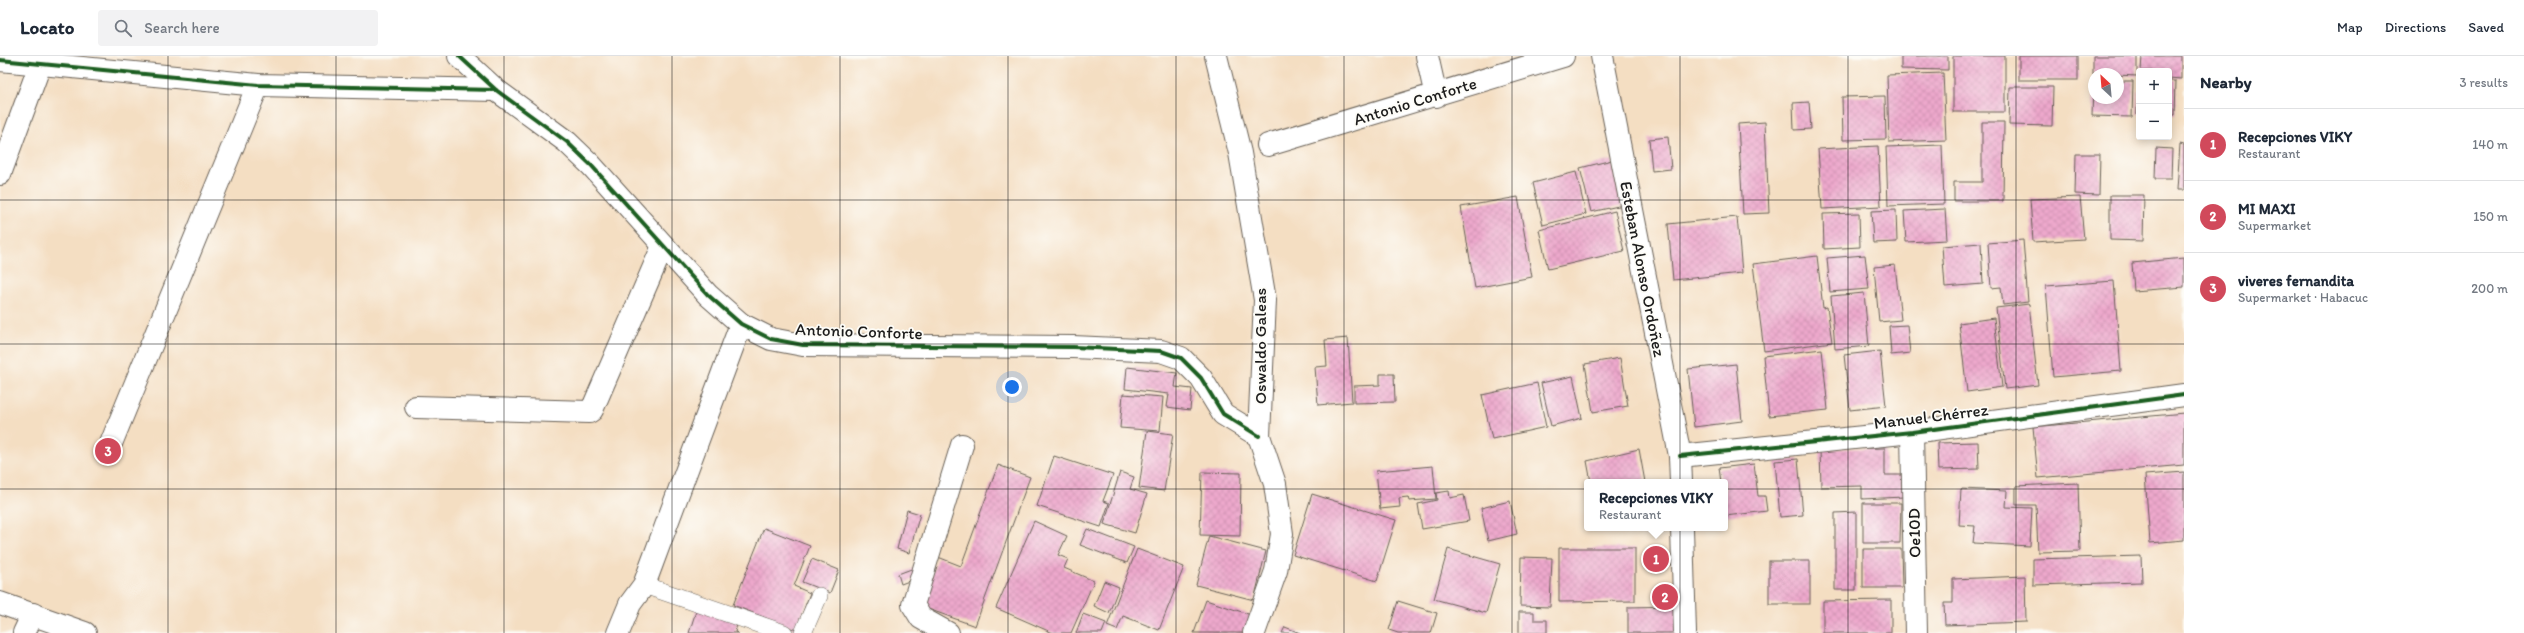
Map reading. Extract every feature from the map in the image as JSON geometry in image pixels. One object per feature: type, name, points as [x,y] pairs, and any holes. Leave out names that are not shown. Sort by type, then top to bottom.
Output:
[{"type":"street","name":"Antonio Conforte","points":[[459,56],[496,90],[567,142],[591,166],[708,295],[740,324],[771,339],[804,345],[1073,347],[1161,351],[1181,358],[1201,378],[1224,414],[1259,436]]},
{"type":"street","name":"Oswaldo Galeas","points":[[1216,56],[1240,153],[1265,300],[1259,436],[1275,484],[1282,534],[1276,571],[1254,633]]},
{"type":"street","points":[[1427,56],[1436,96]]},
{"type":"street","name":"Antonio Conforte","points":[[1268,146],[1563,56]]},
{"type":"street","name":"Esteban Alonso Ordoñez","points":[[1602,56],[1680,456],[1681,479]]},
{"type":"street","points":[[0,60],[41,62],[258,85],[496,90]]},
{"type":"street","points":[[0,174],[41,62]]},
{"type":"street","points":[[112,441],[258,85]]},
{"type":"street","points":[[416,407],[582,412],[592,410],[663,246]]},
{"type":"street","points":[[618,633],[630,604],[644,584],[740,324]]},
{"type":"street","name":"Manuel Chérrez","points":[[1680,456],[1912,432],[2184,395]]},
{"type":"street","name":"Oe10D","points":[[1912,432],[1916,633]]},
{"type":"street","points":[[948,633],[921,618],[914,605],[962,445]]},
{"type":"street","points":[[1682,531],[1685,633]]},
{"type":"street","points":[[0,603],[28,623],[85,633]]},
{"type":"lane","points":[[644,584],[784,633]]},
{"type":"lane","points":[[803,633],[819,596]]},
{"type":"building","points":[[1901,56],[1948,56],[1948,70],[1901,69]]},
{"type":"building","points":[[1953,56],[2005,56],[2005,112],[1953,112]]},
{"type":"building","points":[[2019,56],[2078,56],[2078,80],[2019,80]]},
{"type":"building","points":[[2093,56],[2137,56],[2136,76],[2124,75],[2124,68],[2093,68]]},
{"type":"building","points":[[2142,56],[2181,56],[2181,79],[2172,78],[2172,68],[2141,68]]},
{"type":"building","points":[[1943,73],[1946,140],[1889,142],[1887,75]]},
{"type":"building","points":[[2124,81],[2133,81],[2132,117],[2092,116],[2092,104],[2124,104]]},
{"type":"building","points":[[2172,81],[2176,81],[2175,115],[2172,115]]},
{"type":"building","points":[[2010,87],[2053,87],[2052,126],[2009,125]]},
{"type":"building","points":[[1885,96],[1886,139],[1843,140],[1842,97]]},
{"type":"building","points":[[1809,102],[1811,129],[1794,130],[1793,103]]},
{"type":"building","points":[[1765,122],[1769,213],[1743,214],[1738,124]]},
{"type":"building","points":[[1982,122],[2004,122],[2003,201],[1954,201],[1954,182],[1982,182]]},
{"type":"building","points":[[1668,137],[1671,169],[1652,171],[1649,139]]},
{"type":"building","points":[[2180,144],[2184,145],[2184,190],[2177,190]]},
{"type":"building","points":[[1942,145],[1944,204],[1888,206],[1886,147]]},
{"type":"building","points":[[1878,146],[1881,206],[1822,209],[1818,149]]},
{"type":"building","points":[[2156,148],[2172,149],[2171,179],[2155,179]]},
{"type":"building","points":[[2076,154],[2100,154],[2099,195],[2075,194]]},
{"type":"building","points":[[1612,160],[1623,205],[1591,212],[1580,168]]},
{"type":"building","points":[[1576,172],[1586,214],[1543,225],[1533,183]]},
{"type":"building","points":[[2110,195],[2144,195],[2143,241],[2110,240]]},
{"type":"building","points":[[1518,197],[1532,277],[1475,288],[1461,207]]},
{"type":"building","points":[[2080,197],[2084,239],[2033,242],[2030,199]]},
{"type":"building","points":[[1945,209],[1947,240],[1906,242],[1904,211]]},
{"type":"building","points":[[1896,210],[1897,242],[1873,243],[1871,211]]},
{"type":"building","points":[[1615,211],[1624,251],[1548,269],[1539,230]]},
{"type":"building","points":[[1859,213],[1860,247],[1824,249],[1823,214]]},
{"type":"building","points":[[1737,217],[1742,273],[1673,280],[1668,224]]},
{"type":"building","points":[[2023,240],[2028,302],[2003,305],[2001,287],[1991,288],[1988,243]]},
{"type":"building","points":[[1981,243],[1983,284],[1945,287],[1942,246]]},
{"type":"building","points":[[1865,255],[1869,289],[1830,292],[1827,258]]},
{"type":"building","points":[[1817,256],[1823,308],[1827,307],[1832,342],[1764,351],[1753,264]]},
{"type":"building","points":[[2184,258],[2184,287],[2134,291],[2132,263]]},
{"type":"building","points":[[1895,265],[1901,320],[1879,322],[1874,267]]},
{"type":"building","points":[[2114,281],[2121,371],[2053,377],[2046,286]]},
{"type":"building","points":[[1864,293],[1869,346],[1835,349],[1831,296]]},
{"type":"building","points":[[2029,304],[2038,385],[2005,389],[1996,308]]},
{"type":"building","points":[[1994,318],[2002,387],[1967,392],[1959,323]]},
{"type":"building","points":[[1907,325],[1910,353],[1891,355],[1889,326]]},
{"type":"building","points":[[1348,338],[1352,402],[1318,405],[1315,367],[1327,366],[1325,340]]},
{"type":"building","points":[[1822,349],[1828,410],[1769,416],[1763,356]]},
{"type":"building","points":[[1880,351],[1886,406],[1850,410],[1844,355]]},
{"type":"building","points":[[1620,358],[1628,406],[1593,412],[1585,364]]},
{"type":"building","points":[[1736,364],[1742,421],[1694,427],[1688,369]]},
{"type":"building","points":[[1127,367],[1177,373],[1175,387],[1192,389],[1190,410],[1167,407],[1169,394],[1125,389]]},
{"type":"building","points":[[1380,374],[1394,374],[1395,402],[1354,403],[1354,386],[1380,385]]},
{"type":"building","points":[[1573,376],[1582,418],[1551,426],[1541,383]]},
{"type":"building","points":[[1537,383],[1546,427],[1492,439],[1482,395]]},
{"type":"building","points":[[1123,394],[1163,397],[1160,431],[1120,428]]},
{"type":"building","points":[[2184,413],[2184,465],[2038,478],[2033,427]]},
{"type":"building","points":[[1147,431],[1173,434],[1164,491],[1139,488]]},
{"type":"building","points":[[1978,442],[1979,469],[1938,470],[1937,443]]},
{"type":"building","points":[[1885,448],[1885,475],[1904,475],[1904,497],[1862,499],[1862,486],[1821,487],[1820,449]]},
{"type":"building","points":[[1639,449],[1644,479],[1590,479],[1587,461]]},
{"type":"building","points":[[1054,456],[1113,475],[1103,501],[1109,503],[1101,527],[1037,506]]},
{"type":"building","points":[[1798,459],[1803,515],[1780,517],[1775,461]]},
{"type":"building","points":[[1754,464],[1758,496],[1765,496],[1767,511],[1728,516],[1728,479],[1721,479],[1719,468]]},
{"type":"building","points":[[998,465],[1030,477],[975,626],[920,606],[938,557],[961,566]]},
{"type":"building","points":[[1433,466],[1436,499],[1409,501],[1408,497],[1399,498],[1400,507],[1380,509],[1376,471]]},
{"type":"building","points":[[1120,472],[1134,477],[1130,489],[1147,494],[1135,533],[1104,524]]},
{"type":"building","points":[[1202,472],[1241,473],[1240,536],[1200,535]]},
{"type":"building","points":[[2184,472],[2184,540],[2150,543],[2145,475]]},
{"type":"building","points":[[2078,483],[2080,551],[2038,552],[2036,505],[2016,505],[2016,486]]},
{"type":"building","points":[[1961,489],[2007,491],[2006,507],[2032,508],[2030,546],[1973,543],[1975,526],[1959,525]]},
{"type":"building","points":[[1449,491],[1450,498],[1464,495],[1469,521],[1422,529],[1418,504],[1437,500],[1436,493]]},
{"type":"building","points":[[1312,494],[1396,520],[1377,581],[1293,555]]},
{"type":"building","points":[[1510,501],[1517,534],[1488,541],[1481,508]]},
{"type":"building","points":[[1863,503],[1901,503],[1900,543],[1863,543]]},
{"type":"building","points":[[907,510],[920,514],[909,553],[897,549]]},
{"type":"building","points":[[1856,512],[1856,590],[1835,590],[1835,513]]},
{"type":"building","points":[[1034,521],[1067,536],[1058,555],[1068,559],[1064,568],[1094,581],[1071,633],[1053,633],[996,608]]},
{"type":"building","points":[[764,528],[810,546],[794,586],[810,593],[796,630],[733,605]]},
{"type":"building","points":[[1087,529],[1134,547],[1127,563],[1080,545]]},
{"type":"building","points":[[1209,536],[1266,551],[1254,600],[1196,585]]},
{"type":"building","points":[[1559,548],[1635,548],[1635,601],[1559,602]]},
{"type":"building","points":[[1137,549],[1184,567],[1159,630],[1123,616],[1117,630],[1107,626]]},
{"type":"building","points":[[1448,549],[1500,564],[1486,613],[1434,599]]},
{"type":"building","points":[[1863,549],[1901,549],[1902,588],[1863,588]]},
{"type":"building","points":[[2141,556],[2142,582],[2033,585],[2033,559]]},
{"type":"building","points":[[1521,557],[1552,558],[1550,607],[1520,606]]},
{"type":"building","points":[[812,559],[839,570],[830,593],[802,582]]},
{"type":"building","points":[[1769,561],[1810,561],[1810,604],[1769,604]]},
{"type":"building","points":[[914,568],[917,578],[901,584],[898,574]]},
{"type":"building","points":[[2025,576],[2026,622],[1945,625],[1944,603],[1953,603],[1953,579]]},
{"type":"building","points":[[1104,581],[1119,587],[1109,613],[1094,606]]},
{"type":"building","points":[[1206,600],[1254,616],[1248,633],[1194,633]]},
{"type":"building","points":[[1891,600],[1891,633],[1823,633],[1823,601]]},
{"type":"building","points":[[1398,601],[1437,613],[1431,633],[1398,633],[1389,630]]},
{"type":"building","points":[[1680,606],[1680,633],[1628,633],[1628,607]]},
{"type":"building","points":[[697,608],[738,621],[735,632],[738,633],[689,633]]},
{"type":"building","points":[[1519,612],[1534,612],[1534,620],[1547,620],[1547,633],[1519,633]]},
{"type":"building","points":[[1083,614],[1106,623],[1102,633],[1076,633]]},
{"type":"building","points":[[1285,627],[1300,633],[1282,633]]},
{"type":"cycle path","points":[[459,56],[496,90],[567,142],[591,165],[708,295],[741,324],[771,339],[803,345],[1073,347],[1161,351],[1181,358],[1201,378],[1223,414],[1259,436]]},
{"type":"cycle path","points":[[0,60],[258,85],[496,90]]},
{"type":"cycle path","points":[[1680,456],[1912,432],[2184,395]]},
{"type":"place","name":"viveres fernandita","points":[[108,451]]},
{"type":"place","name":"Recepciones VIKY","points":[[1656,559]]},
{"type":"place","name":"MI MAXI","points":[[1665,597]]}]
